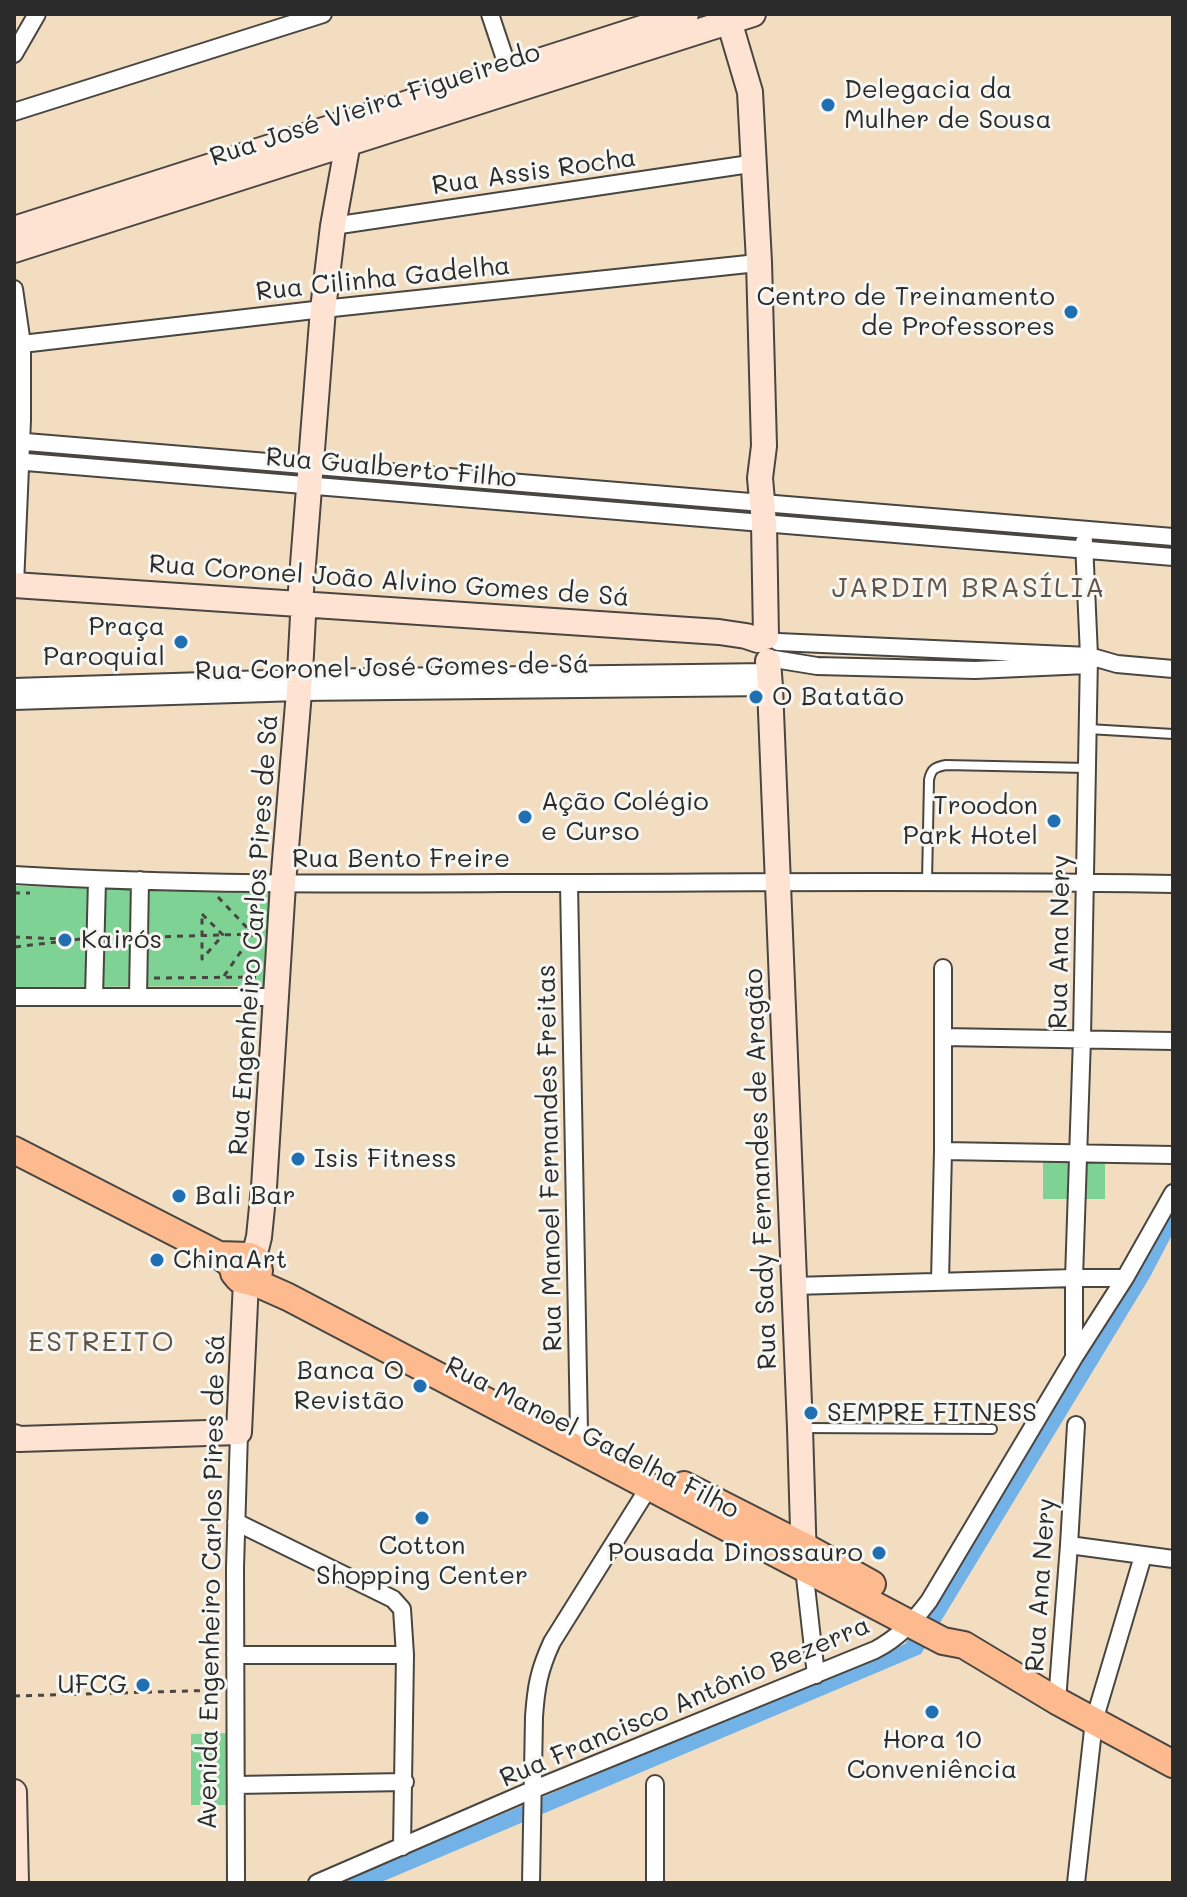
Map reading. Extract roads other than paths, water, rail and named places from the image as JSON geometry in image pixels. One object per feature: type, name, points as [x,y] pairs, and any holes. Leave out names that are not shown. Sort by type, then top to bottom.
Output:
[{"type":"main road","points":[[17,1152],[243,1267]]},
{"type":"main road","name":"Rua Manoel Gadelha Filho","points":[[243,1267],[285,1280],[579,1432],[953,1638],[1057,1701],[1173,1764]]},
{"type":"main road","name":"Rua Manoel Gadelha Filho","points":[[243,1267],[270,1288],[649,1487],[803,1556]]},
{"type":"street","points":[[14,54],[37,14]]},
{"type":"street","points":[[14,112],[323,14]]},
{"type":"street","points":[[490,14],[512,80]]},
{"type":"street","name":"Rua José Vieira Figueiredo","points":[[512,80],[686,14]]},
{"type":"street","name":"Rua José Vieira Figueiredo","points":[[14,250],[350,132],[512,80],[728,18],[753,14]]},
{"type":"street","points":[[728,18],[750,92],[759,262],[764,446],[760,478],[763,512]]},
{"type":"street","points":[[741,66],[755,454],[760,478]]},
{"type":"street","name":"Rua José Vieira Figueiredo","points":[[14,229],[350,132]]},
{"type":"street","name":"Rua Engenheiro Carlos Pires de Sá","points":[[243,1267],[259,1237],[262,1210],[269,987],[283,884],[306,610],[310,474],[323,309],[333,226],[350,132]]},
{"type":"street","name":"Rua Assis Rocha","points":[[333,226],[743,165]]},
{"type":"street","name":"Rua Cilinha Gadelha","points":[[22,344],[748,264]]},
{"type":"street","points":[[14,289],[22,344],[16,591]]},
{"type":"street","name":"Rua Gualberto Filho","points":[[18,441],[154,452],[517,503],[662,515],[763,512]]},
{"type":"street","points":[[151,472],[154,452]]},
{"type":"street","name":"Rua Gualberto Filho","points":[[17,461],[151,472],[519,482],[664,494],[763,512]]},
{"type":"street","points":[[517,503],[519,482]]},
{"type":"street","points":[[662,515],[664,494]]},
{"type":"street","points":[[763,512],[929,516],[1173,537]]},
{"type":"street","points":[[763,512],[927,536],[1173,557]]},
{"type":"street","name":"Rua Sady Fernandes de Aragão","points":[[763,512],[803,1556],[816,1675]]},
{"type":"street","points":[[927,536],[929,516]]},
{"type":"street","points":[[998,542],[1001,522]]},
{"type":"street","name":"Rua Ana Nery","points":[[1075,1356],[1074,1278],[1088,768],[1085,529]]},
{"type":"street","name":"Rua Coronel João Alvino Gomes de Sá","points":[[16,591],[604,630],[719,632],[746,636],[767,656]]},
{"type":"street","name":"Rua Coronel José Gomes de Sá","points":[[14,701],[767,656],[817,666],[975,670],[1089,660],[1173,669]]},
{"type":"street","name":"Rua Coronel José Gomes de Sá","points":[[14,687],[299,685]]},
{"type":"street","name":"Rua Bento Freire","points":[[14,875],[283,884],[1173,884]]},
{"type":"street","points":[[94,997],[97,880]]},
{"type":"street","points":[[138,997],[140,880]]},
{"type":"street","name":"Rua Manoel Fernandes Freitas","points":[[569,883],[579,1432]]},
{"type":"street","points":[[940,1281],[943,968]]},
{"type":"street","points":[[14,997],[138,997],[269,987]]},
{"type":"street","points":[[943,1037],[1173,1041]]},
{"type":"street","points":[[943,1151],[1173,1155]]},
{"type":"street","name":"Rua Francisco Antônio Bezerra","points":[[317,1883],[891,1642],[919,1619],[1173,1193]]},
{"type":"street","name":"Avenida Engenheiro Carlos Pires de Sá","points":[[236,1883],[236,1522],[243,1267]]},
{"type":"street","points":[[794,1286],[1125,1278]]},
{"type":"street","name":"Rua Ana Nery","points":[[1057,1701],[1076,1425]]},
{"type":"street","points":[[16,1439],[239,1432]]},
{"type":"street","points":[[531,1883],[534,1717],[541,1666],[552,1642],[649,1487]]},
{"type":"street","points":[[236,1522],[393,1599],[403,1612],[405,1782],[402,1847]]},
{"type":"street","points":[[1069,1545],[1173,1559]]},
{"type":"street","points":[[1076,1883],[1094,1721],[1143,1556]]},
{"type":"street","points":[[235,1655],[405,1655]]},
{"type":"street","points":[[236,1785],[405,1782]]},
{"type":"street","points":[[655,1784],[655,1883]]},
{"type":"street","points":[[14,1792],[16,1883]]},
{"type":"lane","points":[[1088,729],[1173,734]]},
{"type":"lane","points":[[927,883],[929,780],[936,767],[1088,768]]},
{"type":"lane","points":[[800,1428],[992,1429]]},
{"type":"water","points":[[1173,1201],[1173,1233],[1150,1277],[921,1654],[379,1883],[339,1883],[905,1644]]},
{"type":"place","name":"Delegacia da Mulher de Sousa","points":[[828,105]]},
{"type":"place","name":"Centro de Treinamento de Professores","points":[[1071,312]]},
{"type":"place","name":"Praça Paroquial","points":[[181,642]]},
{"type":"place","name":"O Batatão","points":[[756,697]]},
{"type":"place","name":"Ação Colégio e Curso","points":[[525,817]]},
{"type":"place","name":"Troodon Park Hotel","points":[[1054,821]]},
{"type":"place","name":"Kairós","points":[[65,940]]},
{"type":"place","name":"Isis Fitness","points":[[298,1159]]},
{"type":"place","name":"Bali Bar","points":[[179,1196]]},
{"type":"place","name":"ChinaArt","points":[[157,1260]]},
{"type":"place","name":"Banca O Revistão","points":[[420,1386]]},
{"type":"place","name":"SEMPRE FITNESS","points":[[811,1413]]},
{"type":"place","name":"Cotton Shopping Center","points":[[422,1518]]},
{"type":"place","name":"Pousada Dinossauro","points":[[879,1553]]},
{"type":"place","name":"UFCG","points":[[143,1685]]},
{"type":"place","name":"Hora 10 Conveniência","points":[[932,1712]]},
{"type":"district","name":"JARDIM BRASÍLIA","points":[[969,588]]},
{"type":"district","name":"ESTREITO","points":[[102,1342]]}]
